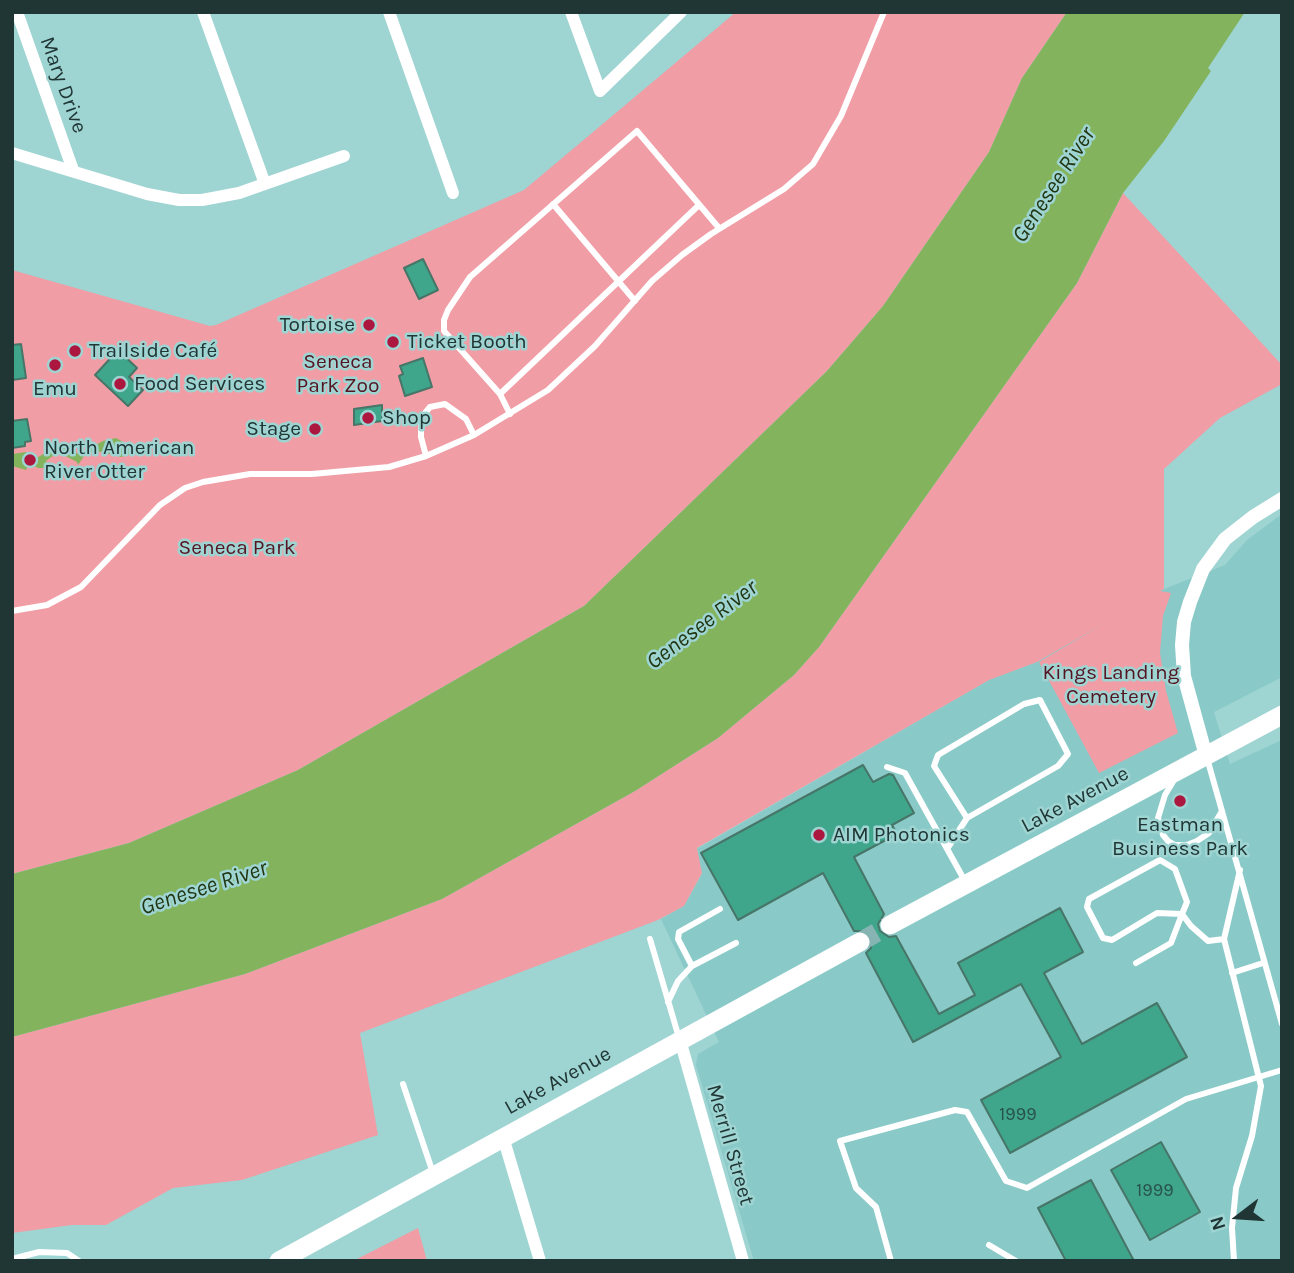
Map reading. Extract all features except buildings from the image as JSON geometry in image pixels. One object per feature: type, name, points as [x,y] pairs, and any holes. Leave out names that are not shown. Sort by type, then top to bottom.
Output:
[{"type":"main road","name":"Lake Avenue","points":[[890,925],[1282,715]]},
{"type":"main road","name":"Lake Avenue","points":[[279,1261],[860,942]]},
{"type":"street","name":"Mary Drive","points":[[17,12],[73,170]]},
{"type":"street","points":[[203,12],[265,184]]},
{"type":"street","points":[[388,12],[453,193]]},
{"type":"street","points":[[571,12],[600,91],[681,12]]},
{"type":"street","points":[[12,153],[147,194],[179,200],[214,198],[265,184],[344,156]]},
{"type":"street","points":[[1206,756],[1184,677],[1182,645],[1190,603],[1203,569],[1225,539],[1282,499]]},
{"type":"street","name":"Merrill Street","points":[[680,1040],[743,1261]]},
{"type":"street","points":[[503,1137],[540,1261]]},
{"type":"lane","points":[[12,611],[47,606],[80,587],[160,505],[185,488],[250,474],[361,471],[389,467],[426,456],[474,435],[548,390],[595,346],[652,281],[682,255],[784,189],[813,164],[841,116],[884,12]]},
{"type":"lane","points":[[510,414],[500,394],[444,331],[444,320],[470,277],[637,131],[719,229]]},
{"type":"lane","points":[[553,204],[635,301]]},
{"type":"lane","points":[[500,394],[699,205]]},
{"type":"lane","points":[[426,456],[421,437],[421,418],[430,407],[445,404],[466,419],[474,435]]},
{"type":"lane","points":[[947,849],[967,818],[1058,766],[1068,754],[1040,700],[1024,704],[937,755],[934,766],[967,818]]},
{"type":"lane","points":[[1206,756],[1282,1024]]},
{"type":"lane","points":[[887,767],[905,773],[967,885]]},
{"type":"lane","points":[[1179,771],[1165,795],[1158,818],[1163,835],[1168,841],[1175,845],[1187,845],[1197,841],[1209,833],[1223,811]]},
{"type":"lane","points":[[1136,963],[1171,943],[1187,902],[1175,869],[1160,860],[1089,900],[1087,907],[1103,938],[1112,940],[1157,913],[1182,914]]},
{"type":"lane","points":[[1234,1261],[1232,1228],[1235,1201],[1252,1136],[1261,1086],[1224,939],[1240,870]]},
{"type":"lane","points":[[692,966],[678,939],[679,932],[720,909]]},
{"type":"lane","points":[[1182,914],[1208,941],[1224,939]]},
{"type":"lane","points":[[650,939],[680,1040]]},
{"type":"lane","points":[[668,1002],[678,981],[692,966],[736,943]]},
{"type":"lane","points":[[1232,972],[1263,963]]},
{"type":"lane","points":[[891,1261],[876,1207],[856,1188],[840,1141],[955,1110],[967,1112],[1006,1181],[1027,1188],[1186,1099],[1282,1070]]},
{"type":"lane","points":[[403,1084],[434,1175]]},
{"type":"lane","points":[[989,1245],[1016,1261]]},
{"type":"lane","points":[[12,1259],[39,1252],[67,1253],[79,1261]]},
{"type":"lane","points":[[39,1252],[41,1261]]},
{"type":"shaded area","name":"Eastman Business Park","points":[[1282,514],[1282,677],[1214,712],[1230,764],[1282,740],[1282,1261],[754,1261],[696,1065],[698,1054],[719,1042],[661,919],[684,906],[702,874],[697,849],[989,680],[1037,662],[1164,589],[1225,565],[1247,540]]},
{"type":"green space","name":"Seneca Park","points":[[736,12],[1067,12],[1022,78],[989,152],[883,306],[827,371],[584,606],[298,770],[129,843],[12,874],[12,270],[210,326],[216,325],[524,190]]},
{"type":"green space","name":"Kings Landing Cemetery","points":[[1123,193],[1282,365],[1282,384],[1220,418],[1164,469],[1164,589],[1160,591],[1171,593],[1163,616],[1160,653],[1166,691],[1178,733],[1099,773],[1039,662],[1105,623],[1037,662],[989,680],[697,848],[702,873],[684,906],[658,920],[360,1033],[378,1135],[242,1180],[173,1188],[106,1225],[72,1225],[12,1233],[12,1037],[245,974],[442,899],[635,791],[718,738],[794,675],[819,647],[1077,283]]},
{"type":"green space","points":[[418,1228],[427,1261],[353,1261]]},
{"type":"water","name":"Genesee River","points":[[1067,12],[1245,12],[1208,68],[1211,71],[1164,141],[1123,193],[1077,283],[819,647],[794,675],[718,738],[635,791],[442,899],[245,974],[12,1037],[12,874],[129,843],[298,770],[584,606],[827,371],[883,306],[989,152],[1022,78]]},
{"type":"water","points":[[116,438],[132,447],[131,454],[121,457],[97,451],[86,453],[78,465],[58,452],[46,461],[47,468],[38,468],[29,463],[26,470],[12,466],[12,454],[26,452],[29,457],[35,459],[58,445],[79,454],[103,441]]},
{"type":"tunnel","points":[[860,942],[890,925]]},
{"type":"place","name":"Tortoise","points":[[369,325]]},
{"type":"place","name":"Ticket Booth","points":[[393,342]]},
{"type":"place","name":"Trailside Café","points":[[75,351]]},
{"type":"place","name":"Emu","points":[[55,365]]},
{"type":"place","name":"Food Services","points":[[120,384]]},
{"type":"place","name":"Shop","points":[[368,418]]},
{"type":"place","name":"Stage","points":[[315,429]]},
{"type":"place","name":"North American River Otter","points":[[30,460]]},
{"type":"place","name":"Eastman Business Park","points":[[1180,801]]},
{"type":"place","name":"AIM Photonics","points":[[819,835]]},
{"type":"park label","name":"Seneca Park Zoo","points":[[338,374]]}]
